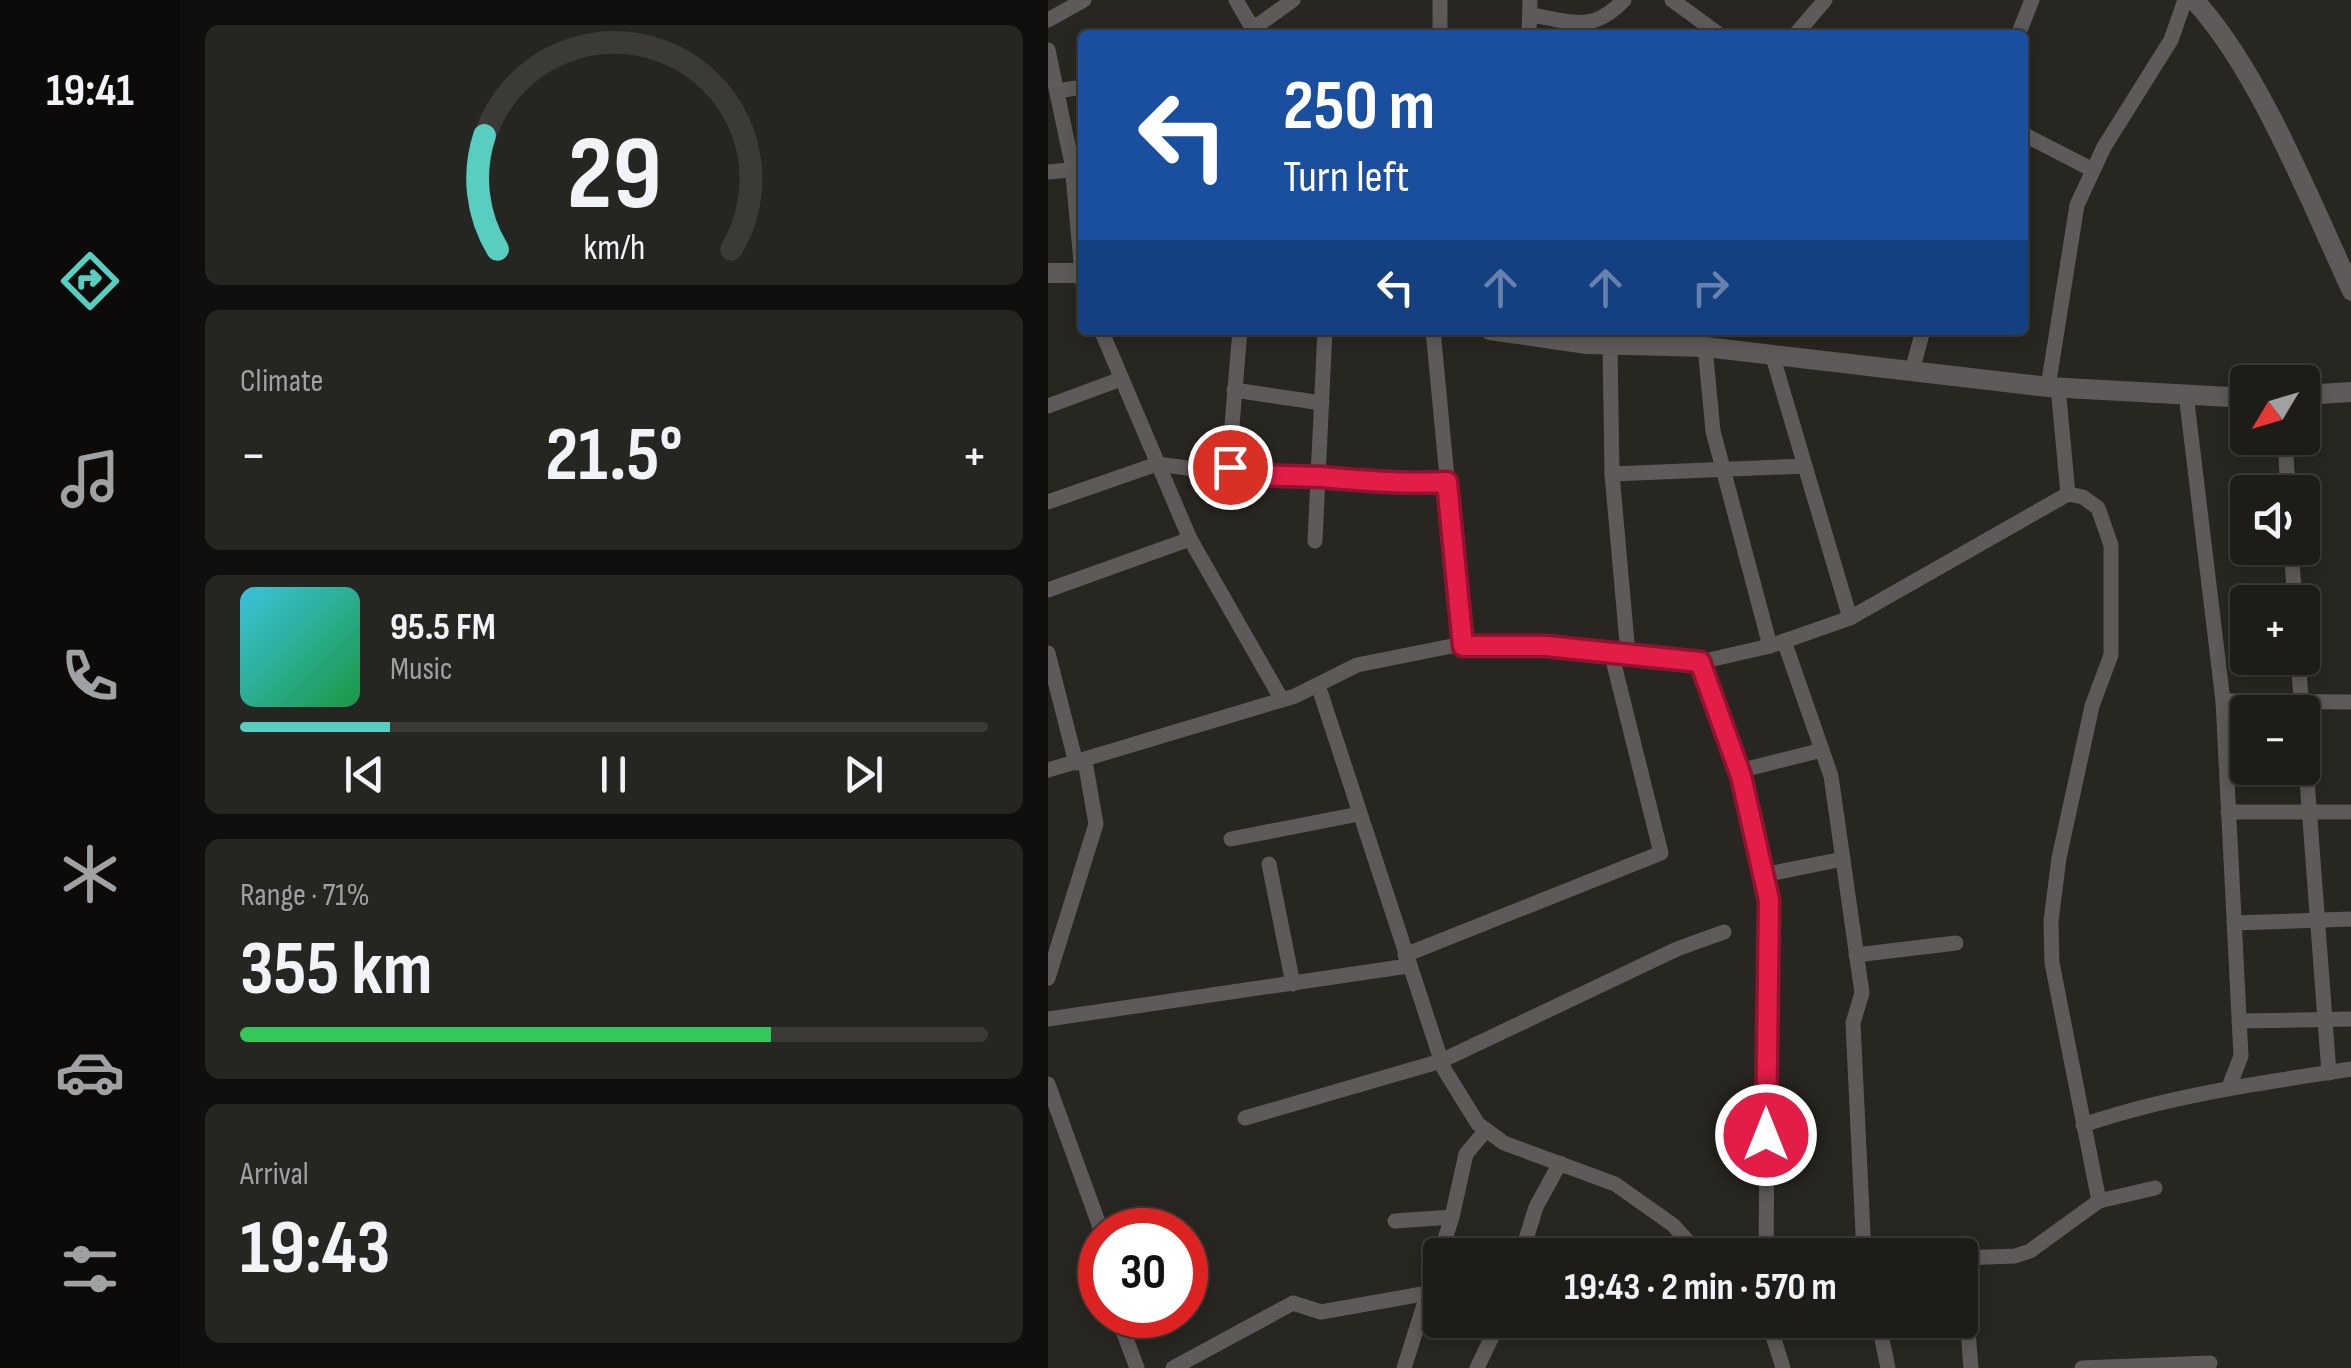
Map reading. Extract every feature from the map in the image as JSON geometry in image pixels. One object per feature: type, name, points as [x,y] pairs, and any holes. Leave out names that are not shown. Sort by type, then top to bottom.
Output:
[{"type":"street","points":[[1048,20],[1084,0]]},
{"type":"street","points":[[1236,0],[1250,24],[1258,25],[1292,0]]},
{"type":"street","points":[[1440,0],[1440,30]]},
{"type":"street","points":[[1530,8],[1592,23],[1604,20],[1624,0]]},
{"type":"street","points":[[1672,0],[1713,30]]},
{"type":"street","points":[[1799,30],[1825,0]]},
{"type":"street","points":[[2020,30],[2032,0]]},
{"type":"street","points":[[2068,494],[2053,387],[2077,205],[2093,170],[2170,40],[2185,0]]},
{"type":"street","points":[[2194,0],[2210,18],[2279,135],[2352,291]]},
{"type":"street","points":[[1048,50],[1078,169],[1048,172]]},
{"type":"street","points":[[1057,91],[1078,89]]},
{"type":"street","points":[[2028,137],[2093,170]]},
{"type":"street","points":[[1048,273],[1078,277]]},
{"type":"street","points":[[1103,335],[1190,540],[1282,700]]},
{"type":"street","points":[[1228,473],[1240,335]]},
{"type":"street","points":[[1315,541],[1325,335]]},
{"type":"street","points":[[1432,335],[1463,646]]},
{"type":"street","points":[[1561,335],[1590,337],[1610,345],[1705,347],[2053,387],[2230,397]]},
{"type":"street","points":[[1912,371],[1922,335]]},
{"type":"street","points":[[1048,1019],[1292,984],[1406,961],[1661,852],[1619,653],[1610,345]]},
{"type":"street","points":[[1705,347],[1714,431],[1724,472],[1777,644],[1831,776],[1862,993],[1853,1024],[1863,1238]]},
{"type":"street","points":[[1772,354],[1850,618]]},
{"type":"street","points":[[1048,406],[1120,379]]},
{"type":"street","points":[[1234,390],[1322,403]]},
{"type":"street","points":[[2320,394],[2352,392]]},
{"type":"street","points":[[2186,394],[2222,700],[2241,1056],[2229,1086]]},
{"type":"street","points":[[1048,502],[1157,464],[1388,485],[1447,482]]},
{"type":"street","points":[[1612,474],[1804,466]]},
{"type":"street","points":[[1048,770],[1282,700],[1357,665],[1463,646],[1546,646],[1700,662],[1777,644],[1850,618],[2068,494]]},
{"type":"street","points":[[2068,494],[2098,508],[2112,545],[2111,655],[2092,706],[2059,858],[2051,921],[2052,962],[2099,1202]]},
{"type":"street","points":[[1048,590],[1190,540]]},
{"type":"street","points":[[1048,653],[1096,824],[1048,978]]},
{"type":"street","points":[[1700,662],[1739,771],[1769,900],[1766,1238]]},
{"type":"street","points":[[1318,685],[1441,1061],[1478,1124],[1504,1143],[1615,1184],[1673,1225],[1685,1238]]},
{"type":"street","points":[[2222,700],[2230,701]]},
{"type":"street","points":[[2320,705],[2352,702]]},
{"type":"street","points":[[1739,771],[1822,750]]},
{"type":"street","points":[[2308,785],[2329,1073]]},
{"type":"street","points":[[2228,812],[2352,812]]},
{"type":"street","points":[[1231,840],[1359,814]]},
{"type":"street","points":[[1764,875],[1843,859]]},
{"type":"street","points":[[1269,864],[1292,984]]},
{"type":"street","points":[[2234,922],[2352,919]]},
{"type":"street","points":[[1245,1118],[1441,1061],[1677,949],[1724,932]]},
{"type":"street","points":[[1856,955],[1956,942]]},
{"type":"street","points":[[2239,1021],[2352,1018]]},
{"type":"street","points":[[2241,1056],[2257,1085]]},
{"type":"street","points":[[2083,1125],[2140,1106],[2229,1086],[2352,1069]]},
{"type":"street","points":[[1048,1084],[1094,1208]]},
{"type":"street","points":[[1445,1238],[1466,1154],[1486,1130]]},
{"type":"street","points":[[1526,1238],[1536,1206],[1560,1164]]},
{"type":"street","points":[[1978,1257],[2015,1256],[2030,1251],[2099,1202],[2155,1188]]},
{"type":"street","points":[[1395,1221],[1452,1217]]},
{"type":"street","points":[[1173,1368],[1293,1304],[1321,1312],[1423,1294]]},
{"type":"street","points":[[1404,1368],[1423,1309]]},
{"type":"street","points":[[1126,1338],[1137,1368]]},
{"type":"street","points":[[1477,1368],[1491,1338]]},
{"type":"street","points":[[1773,1338],[1782,1368]]},
{"type":"street","points":[[1882,1338],[1888,1368]]},
{"type":"street","points":[[1968,1338],[1971,1368]]},
{"type":"street","points":[[2082,1368],[2210,1363]]},
{"type":"route","points":[[1230,467],[1228,473],[1256,476],[1319,477],[1388,485],[1447,482],[1463,646],[1546,646],[1700,662],[1741,776],[1769,900],[1766,1135]]}]
